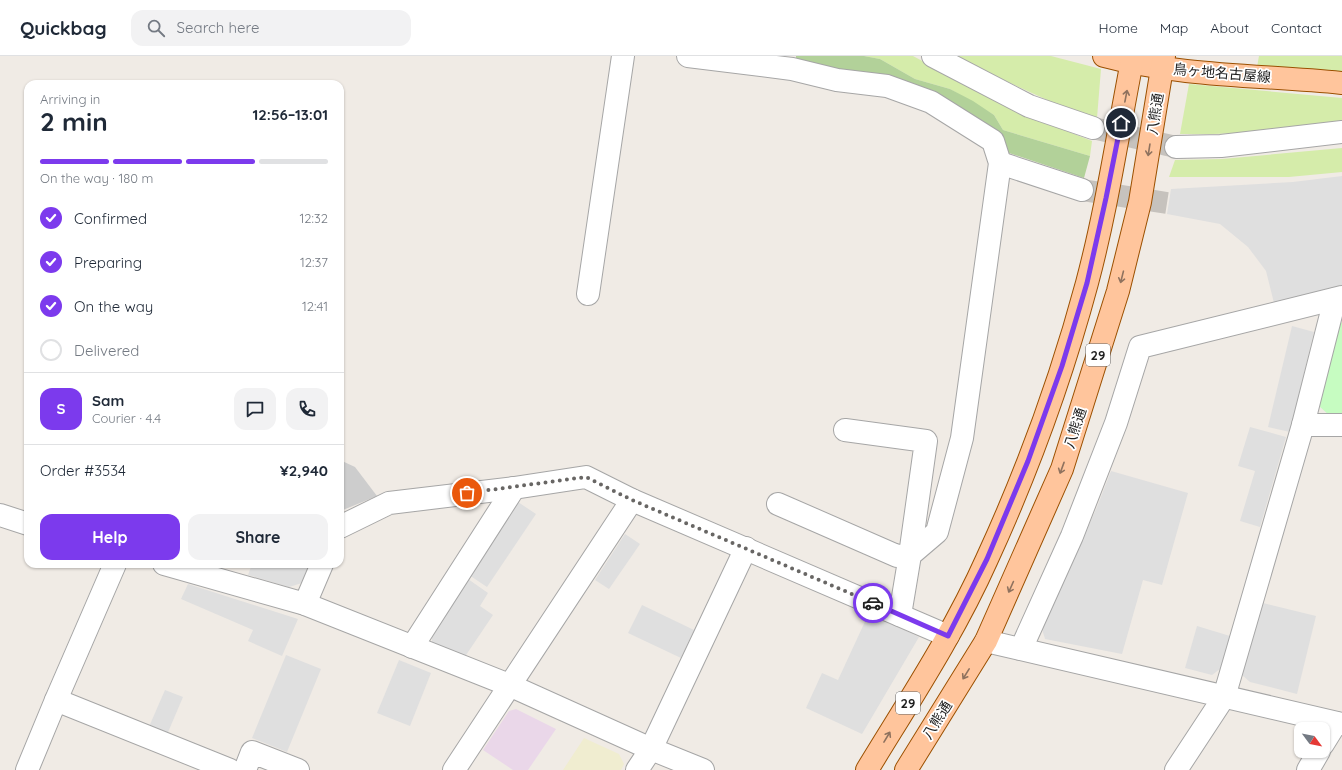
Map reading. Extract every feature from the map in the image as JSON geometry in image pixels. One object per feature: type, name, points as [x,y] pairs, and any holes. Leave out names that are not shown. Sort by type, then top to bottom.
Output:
[{"type":"main road","name":"鳥ヶ地名古屋線","points":[[1104,56],[1164,62],[1213,74],[1342,83]]},
{"type":"main road","name":"29","points":[[867,770],[948,636],[987,559],[1028,461],[1062,366],[1087,283],[1106,198],[1133,60]]},
{"type":"main road","name":"八熊通","points":[[906,770],[986,641],[1062,469],[1118,290],[1140,202],[1164,62]]},
{"type":"street","points":[[588,294],[622,56]]},
{"type":"street","points":[[688,56],[792,68],[837,80],[887,86],[931,102],[993,141],[1000,163],[962,438],[937,532],[910,555],[897,556],[778,504]]},
{"type":"street","points":[[933,56],[1029,106],[1093,128]]},
{"type":"street","points":[[1176,146],[1221,146],[1342,132]]},
{"type":"street","points":[[1000,163],[1082,190]]},
{"type":"street","points":[[1021,649],[1072,536],[1116,424],[1140,347],[1339,298],[1224,697],[1176,770]]},
{"type":"street","points":[[1303,425],[1342,425]]},
{"type":"street","points":[[845,430],[926,441],[900,615]]},
{"type":"street","points":[[344,525],[389,503],[514,488],[586,477],[632,500],[948,636]]},
{"type":"street","points":[[412,647],[514,488]]},
{"type":"street","points":[[454,770],[632,500]]},
{"type":"street","points":[[0,515],[24,523]]},
{"type":"street","points":[[636,770],[650,748],[746,548]]},
{"type":"street","points":[[27,770],[113,568]]},
{"type":"street","points":[[178,568],[305,604],[509,685],[702,770]]},
{"type":"street","points":[[305,604],[320,568]]},
{"type":"street","points":[[986,641],[1339,724],[1330,735]]},
{"type":"street","points":[[56,700],[230,770]]},
{"type":"street","points":[[245,770],[252,752],[298,770]]},
{"type":"street","points":[[1308,770],[1315,758]]},
{"type":"shaded area","points":[[1342,176],[1342,285],[1274,303],[1266,271],[1248,247],[1220,224],[1167,214],[1171,189],[1293,182]]},
{"type":"shaded area","points":[[1292,326],[1314,332],[1290,432],[1268,427]]},
{"type":"shaded area","points":[[1250,427],[1286,437],[1260,527],[1240,521],[1255,471],[1238,466]]},
{"type":"shaded area","points":[[344,462],[355,467],[377,496],[344,510]]},
{"type":"shaded area","points":[[1111,471],[1188,493],[1162,585],[1143,580],[1122,654],[1045,639],[1042,629],[1097,507]]},
{"type":"shaded area","points":[[518,502],[536,514],[487,587],[469,575]]},
{"type":"shaded area","points":[[625,534],[640,544],[609,589],[595,580]]},
{"type":"shaded area","points":[[251,568],[308,568],[302,583],[289,587],[248,575]]},
{"type":"shaded area","points":[[468,579],[488,593],[480,606],[493,615],[464,658],[432,644],[432,632]]},
{"type":"shaded area","points":[[188,584],[298,619],[282,656],[248,641],[253,630],[181,599]]},
{"type":"shaded area","points":[[1263,603],[1316,616],[1297,694],[1250,682],[1242,675]]},
{"type":"shaded area","points":[[642,605],[694,630],[681,658],[628,633]]},
{"type":"shaded area","points":[[869,613],[919,637],[862,734],[806,708],[822,673],[838,680]]},
{"type":"shaded area","points":[[1197,626],[1230,636],[1220,669],[1212,675],[1185,668]]},
{"type":"shaded area","points":[[286,655],[321,669],[287,752],[252,738]]},
{"type":"shaded area","points":[[399,660],[431,673],[410,726],[377,713]]},
{"type":"shaded area","points":[[165,690],[183,697],[166,737],[148,729]]},
{"type":"shaded area","points":[[516,709],[556,729],[528,770],[513,770],[483,750],[509,711]]},
{"type":"shaded area","points":[[584,738],[619,754],[624,764],[621,770],[563,770]]},
{"type":"green space","points":[[796,56],[864,56],[880,59],[915,79],[950,89],[973,101],[994,115],[1003,130],[1090,156],[1084,178],[1006,152],[1002,139],[796,63]]},
{"type":"green space","points":[[864,56],[913,56],[1018,112],[1092,141],[1090,156],[1003,130],[994,115],[950,89],[915,79],[880,59]]},
{"type":"green space","points":[[957,56],[1051,56],[1101,69],[1097,118],[1056,104]]},
{"type":"green space","points":[[1259,56],[1342,56],[1342,74],[1257,67]]},
{"type":"green space","points":[[1189,84],[1342,98],[1342,122],[1221,134],[1180,134]]},
{"type":"green space","points":[[1342,148],[1342,172],[1289,177],[1169,177],[1175,160],[1222,159]]},
{"type":"green space","points":[[1342,322],[1342,415],[1329,415],[1319,406],[1337,327]]},
{"type":"tunnel","points":[[1093,128],[1176,147]]},
{"type":"tunnel","points":[[1082,190],[1167,203]]},
{"type":"way so far","points":[[467,493],[514,488],[586,477],[632,500],[873,603]]},
{"type":"route","points":[[873,603],[948,636],[987,559],[1028,461],[1062,366],[1087,283],[1121,123]]}]
